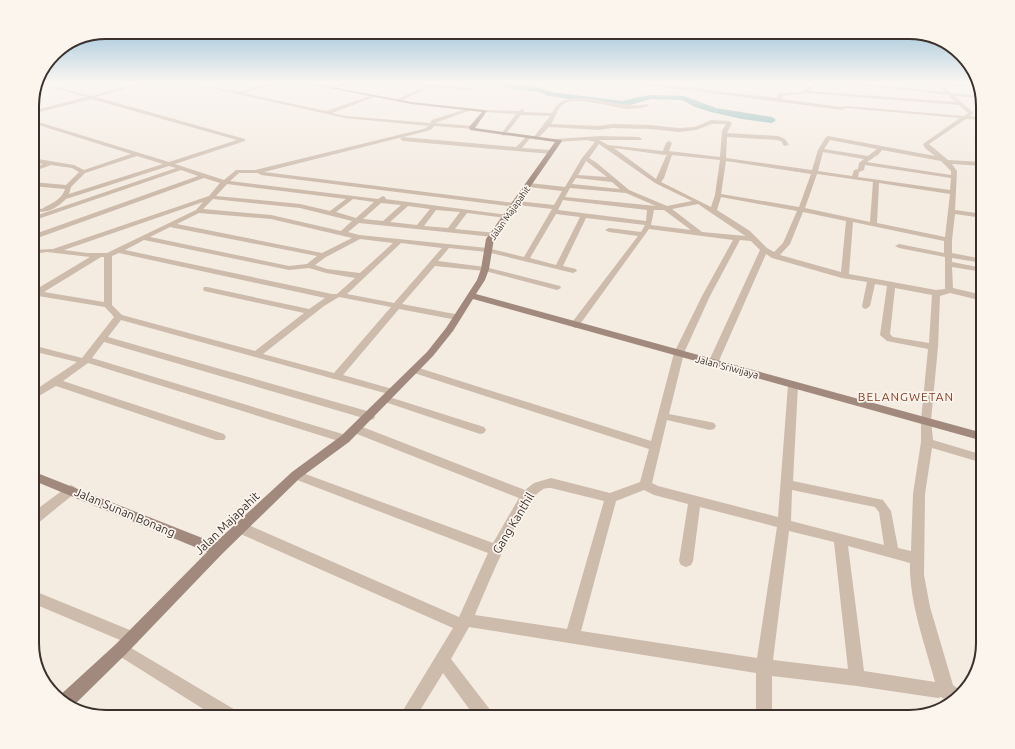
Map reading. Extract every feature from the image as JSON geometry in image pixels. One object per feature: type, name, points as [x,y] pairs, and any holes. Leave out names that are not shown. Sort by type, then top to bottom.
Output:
[{"type":"street","points":[[39,186],[67,192],[170,164],[243,140],[161,117]]},
{"type":"street","points":[[347,117],[364,120],[472,128],[504,134],[556,140],[608,138],[638,142],[599,142],[585,158],[526,259]]},
{"type":"street","points":[[255,172],[425,130],[432,126],[434,121],[446,117]]},
{"type":"street","points":[[472,128],[480,117]]},
{"type":"street","points":[[504,134],[517,117]]},
{"type":"street","points":[[536,138],[553,117]]},
{"type":"street","points":[[949,290],[948,240],[952,211],[954,171],[952,166],[944,161],[926,144],[966,117],[976,118]]},
{"type":"street","points":[[547,125],[599,128],[612,126],[650,127],[679,130],[696,128],[711,122],[721,122],[730,125],[725,132],[726,135],[718,195],[713,211]]},
{"type":"street","points":[[39,123],[170,164],[217,181],[506,216]]},
{"type":"street","points":[[410,134],[552,152]]},
{"type":"street","points":[[726,135],[778,138],[783,140],[786,145]]},
{"type":"street","points":[[520,147],[528,137]]},
{"type":"street","points":[[395,138],[520,147]]},
{"type":"street","points":[[588,139],[607,146],[657,182],[699,202],[747,233],[764,250],[775,256],[845,276],[936,293],[944,293],[949,290],[976,296]]},
{"type":"street","name":"Jalan Majapahit","points":[[69,698],[127,644],[217,550],[296,475],[345,439],[370,416],[443,339],[472,296],[485,269],[487,250],[493,235],[552,152],[559,141],[556,140]]},
{"type":"street","points":[[775,256],[786,244],[816,172],[821,150],[827,140],[880,148],[944,161],[976,163]]},
{"type":"street","points":[[657,182],[661,178],[669,144]]},
{"type":"street","points":[[607,146],[723,160],[746,160],[876,181],[889,175],[954,178]]},
{"type":"street","points":[[855,178],[856,171],[861,170],[862,163],[877,153],[880,148]]},
{"type":"street","points":[[821,150],[869,158]]},
{"type":"street","points":[[889,175],[901,152]]},
{"type":"street","points":[[39,212],[67,192],[83,172],[136,154]]},
{"type":"street","points":[[585,158],[595,164],[627,191],[666,208],[699,233]]},
{"type":"street","points":[[39,161],[77,167],[83,172]]},
{"type":"street","points":[[67,192],[163,162]]},
{"type":"street","points":[[39,167],[50,163]]},
{"type":"street","points":[[862,163],[889,175],[952,192]]},
{"type":"street","points":[[39,217],[182,168]]},
{"type":"street","points":[[39,252],[50,251],[99,256],[108,255],[198,211],[226,181],[238,171],[516,204],[584,216],[614,219],[646,228]]},
{"type":"street","points":[[39,235],[204,176]]},
{"type":"street","points":[[575,176],[614,180]]},
{"type":"street","points":[[299,190],[312,180]]},
{"type":"street","points":[[873,225],[876,181]]},
{"type":"street","points":[[529,185],[627,191]]},
{"type":"street","points":[[248,196],[261,186]]},
{"type":"street","points":[[268,203],[288,189]]},
{"type":"street","points":[[342,234],[393,189]]},
{"type":"street","points":[[304,207],[321,193]]},
{"type":"street","points":[[718,195],[800,209],[948,240]]},
{"type":"street","points":[[39,254],[211,197],[248,196],[268,203],[304,207],[358,221],[493,235]]},
{"type":"street","points":[[331,213],[352,197]]},
{"type":"street","points":[[561,198],[651,208],[666,208],[699,202]]},
{"type":"street","points":[[386,223],[406,204]]},
{"type":"street","points":[[419,227],[434,208]]},
{"type":"street","points":[[575,325],[646,228],[651,208]]},
{"type":"street","points":[[198,211],[233,212],[271,217],[359,237],[487,250],[573,271]]},
{"type":"street","points":[[952,211],[976,215]]},
{"type":"street","points":[[450,230],[464,212]]},
{"type":"street","points":[[559,267],[584,216]]},
{"type":"street","points":[[614,219],[609,231],[646,228],[752,239]]},
{"type":"street","points":[[845,276],[850,220]]},
{"type":"street","points":[[170,225],[323,255]]},
{"type":"street","points":[[309,266],[323,255],[359,237]]},
{"type":"street","points":[[144,238],[286,268],[309,266],[326,271],[361,276]]},
{"type":"street","points":[[645,485],[679,353],[706,296],[736,243],[737,238]]},
{"type":"street","points":[[257,354],[311,312],[337,296],[400,240]]},
{"type":"street","points":[[336,377],[398,306],[447,246]]},
{"type":"street","points":[[899,246],[949,258],[976,268]]},
{"type":"street","points":[[117,250],[337,296],[457,317]]},
{"type":"street","points":[[713,363],[764,250]]},
{"type":"street","points":[[108,255],[108,306]]},
{"type":"street","points":[[39,289],[99,256]]},
{"type":"street","points":[[949,258],[976,260]]},
{"type":"street","points":[[433,263],[485,269],[557,288]]},
{"type":"street","points":[[866,306],[872,280]]},
{"type":"street","points":[[891,284],[884,336],[933,347]]},
{"type":"street","points":[[207,289],[311,312]]},
{"type":"street","points":[[39,293],[108,306],[119,317],[336,377],[389,395],[480,430]]},
{"type":"street","points":[[936,293],[933,347],[926,420],[927,442],[919,494],[918,559],[916,575],[923,607],[946,687],[950,693]]},
{"type":"street","name":"Jalan Sriwijaya","points":[[472,296],[976,435]]},
{"type":"street","points":[[39,393],[85,360],[119,317]]},
{"type":"street","points":[[102,338],[370,416]]},
{"type":"street","points":[[39,350],[85,360],[345,439]]},
{"type":"street","points":[[415,370],[655,447]]},
{"type":"street","points":[[56,382],[220,438]]},
{"type":"street","points":[[764,710],[764,667],[784,523],[793,385]]},
{"type":"street","points":[[663,416],[710,426]]},
{"type":"street","points":[[356,429],[527,496]]},
{"type":"street","points":[[927,442],[976,457]]},
{"type":"street","points":[[296,475],[496,550]]},
{"type":"street","name":"Jalan Sunan Bonang","points":[[39,478],[217,550]]},
{"type":"street","name":"Gang Kanthil","points":[[412,710],[443,661],[464,623],[496,550],[527,496],[538,486],[551,483],[612,498]]},
{"type":"street","points":[[787,484],[879,503],[885,511],[892,552]]},
{"type":"street","points":[[572,638],[612,498],[645,485],[654,490],[918,559]]},
{"type":"street","points":[[39,515],[72,490]]},
{"type":"street","points":[[686,561],[695,500]]},
{"type":"street","points":[[241,528],[464,623],[764,667],[857,678],[950,693]]},
{"type":"street","points":[[840,538],[857,678]]},
{"type":"street","points":[[39,600],[127,644],[221,710]]},
{"type":"street","points":[[443,661],[480,710]]},
{"type":"waterway","points":[[749,117],[772,120]]},
{"type":"district","name":"BELANGWETAN","points":[[906,396]]}]
